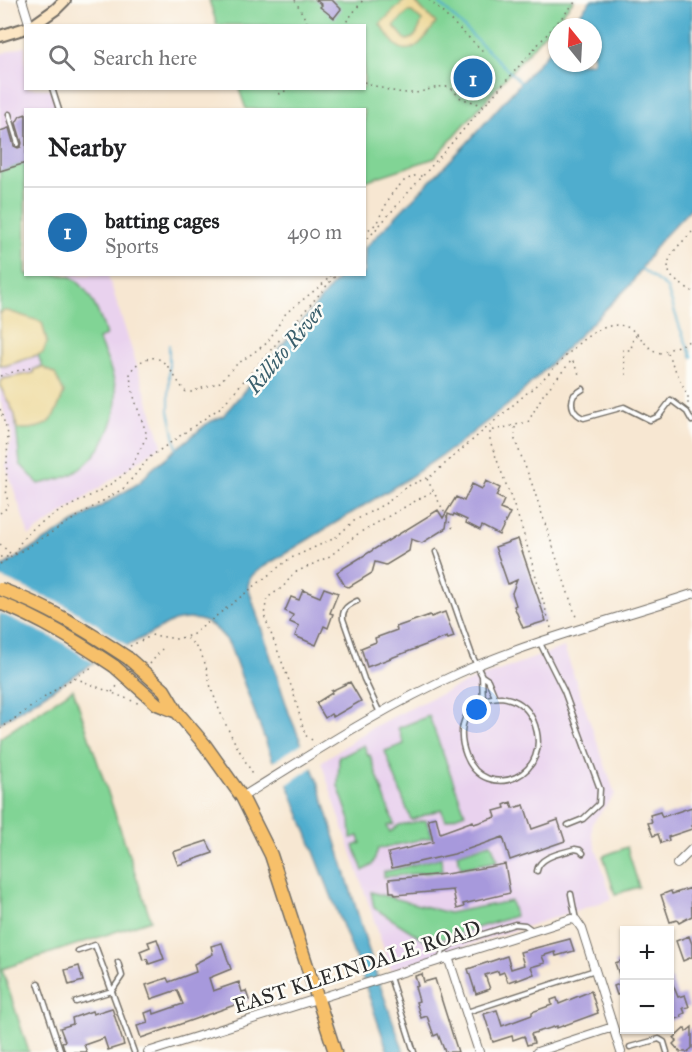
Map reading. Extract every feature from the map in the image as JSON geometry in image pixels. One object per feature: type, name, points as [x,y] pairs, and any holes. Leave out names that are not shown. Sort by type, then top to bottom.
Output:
[{"type":"main road","points":[[0,589],[31,601],[75,623],[128,658],[164,690],[177,712],[205,745],[242,797],[271,855],[335,1052]]},
{"type":"main road","points":[[0,603],[19,610],[62,633],[114,666],[157,704],[177,712]]},
{"type":"street","points":[[22,0],[30,24]]},
{"type":"street","points":[[34,24],[65,0]]},
{"type":"street","points":[[0,36],[24,29]]},
{"type":"street","points":[[242,797],[380,713],[448,679],[540,643],[692,594]]},
{"type":"street","points":[[676,864],[692,849]]},
{"type":"street","name":"EAST KLEINDALE ROAD","points":[[148,1052],[166,1049],[566,920],[576,920]]},
{"type":"street","points":[[576,920],[582,929],[621,1052]]},
{"type":"street","points":[[448,957],[478,1052]]},
{"type":"street","points":[[537,1052],[613,1027]]},
{"type":"lane","points":[[53,90],[57,108]]},
{"type":"lane","points":[[9,114],[18,144]]},
{"type":"lane","points":[[584,389],[574,395],[572,405],[576,413],[584,418],[624,407],[651,420],[659,416],[671,400],[687,412],[692,421]]},
{"type":"lane","points":[[436,552],[482,676],[483,701]]},
{"type":"lane","points":[[357,601],[344,610],[343,619],[364,679],[380,713]]},
{"type":"lane","points":[[540,643],[564,691],[600,789],[599,804],[583,819],[568,825]]},
{"type":"lane","points":[[482,676],[488,680],[495,697]]},
{"type":"lane","points":[[495,697],[507,698],[520,703],[529,712],[537,732],[537,753],[532,765],[527,771],[513,778],[499,781],[486,778],[476,771],[466,755],[461,735],[463,722],[471,709],[495,697]]},
{"type":"lane","points":[[537,871],[538,864],[544,860],[575,849],[580,850],[583,854]]},
{"type":"lane","points":[[571,894],[576,910],[576,920]]},
{"type":"lane","points":[[440,960],[442,951],[452,944],[515,924],[525,925],[532,931]]},
{"type":"lane","points":[[78,951],[95,945],[135,1052]]},
{"type":"lane","points":[[76,1002],[112,991],[122,976],[118,962]]},
{"type":"lane","points":[[466,1012],[595,970]]},
{"type":"lane","points":[[390,977],[414,1052]]},
{"type":"lane","points":[[38,983],[62,1052]]},
{"type":"lane","points":[[630,1047],[659,1039],[664,1042],[667,1052]]},
{"type":"path","points":[[295,0],[308,24]]},
{"type":"path","points":[[345,24],[363,0]]},
{"type":"path","points":[[429,0],[485,53]]},
{"type":"path","points":[[366,241],[577,0]]},
{"type":"path","points":[[366,83],[405,93],[449,87],[463,99],[483,107]]},
{"type":"path","points":[[366,231],[376,224],[392,194],[404,181],[414,176],[423,176]]},
{"type":"path","points":[[691,290],[672,279],[668,267],[670,256],[692,232]]},
{"type":"path","points":[[13,555],[19,543],[30,531],[98,493],[130,468],[147,436],[132,392],[130,373],[136,365],[151,357],[159,358],[186,392],[220,382],[236,365],[267,343],[286,313],[330,276]]},
{"type":"path","points":[[0,564],[124,488],[150,457],[228,401],[336,276]]},
{"type":"path","points":[[205,626],[289,559],[335,538],[354,521],[388,502],[406,487],[427,479],[514,405],[592,333],[602,328],[621,325],[631,329],[655,352],[666,352],[692,340]]},
{"type":"path","points":[[626,375],[623,350],[631,350],[633,338],[637,335]]},
{"type":"path","points":[[666,352],[690,399],[688,406]]},
{"type":"path","points":[[551,628],[524,535],[490,441],[490,431],[528,422],[543,395],[572,360],[580,375]]},
{"type":"path","points":[[0,376],[30,367]]},
{"type":"path","points":[[0,409],[8,434],[6,488],[8,507],[0,513]]},
{"type":"path","points":[[515,426],[515,440],[577,620]]},
{"type":"path","points":[[427,479],[453,529]]},
{"type":"path","points":[[312,740],[305,735],[293,690],[264,615],[267,598],[283,587],[294,573],[330,556],[359,533],[432,491]]},
{"type":"path","points":[[0,544],[13,555]]},
{"type":"path","points":[[0,557],[13,555]]},
{"type":"path","points":[[186,637],[205,659],[214,697],[251,775]]},
{"type":"path","points":[[150,663],[162,649]]},
{"type":"path","points":[[74,678],[141,705],[144,702]]},
{"type":"path","points":[[112,693],[120,682]]},
{"type":"shaded area","points":[[24,46],[24,90],[51,90],[57,108],[24,108],[24,276],[108,276],[162,445],[29,536],[6,465],[12,435],[0,400],[0,54]]},
{"type":"shaded area","points":[[564,647],[615,794],[592,823],[592,835],[612,899],[391,970],[321,762],[373,727],[433,697]]},
{"type":"green space","points":[[209,0],[574,0],[558,18],[548,18],[548,30],[435,158],[366,181],[366,108],[246,108],[239,90],[366,90],[366,24],[217,24]]},
{"type":"green space","points":[[24,163],[24,276],[68,276],[85,290],[104,328],[106,336],[98,339],[111,371],[116,391],[111,427],[92,458],[70,475],[39,484],[20,464],[15,415],[0,386],[2,379],[34,373],[33,370],[42,366],[38,355],[5,366],[0,365],[0,171]]},
{"type":"green space","points":[[73,689],[151,920],[2,969],[29,1052],[0,1052],[0,738]]},
{"type":"green space","points":[[429,716],[465,813],[446,820],[441,809],[411,820],[385,751],[404,744],[398,728]]},
{"type":"green space","points":[[364,745],[368,756],[370,755],[394,824],[387,826],[390,832],[399,825],[426,820],[432,837],[378,849],[373,864],[363,871],[354,846],[361,843],[359,836],[351,838],[350,820],[338,786],[339,756]]},
{"type":"green space","points":[[491,843],[498,861],[461,868],[457,854]]},
{"type":"green space","points":[[627,847],[639,887],[615,894],[603,856]]},
{"type":"green space","points":[[441,858],[442,871],[384,877],[384,872]]},
{"type":"green space","points":[[371,892],[449,913],[511,901],[515,916],[429,943],[374,908]]},
{"type":"sand","points":[[405,0],[413,0],[436,23],[424,39],[407,50],[395,44],[380,24]],"holes":[[[408,12],[412,12],[422,21],[415,36],[406,40],[394,26]]]},
{"type":"sand","points":[[3,311],[42,322],[47,342],[43,353],[5,366],[0,364],[0,314]]},
{"type":"sand","points":[[42,367],[55,374],[64,393],[53,417],[43,426],[17,429],[15,415],[0,386],[2,379],[34,373],[33,370]]},
{"type":"water","name":"Rillito River","points":[[591,0],[692,0],[692,207],[658,243],[631,284],[514,400],[457,445],[404,481],[260,569],[252,576],[248,587],[290,716],[318,782],[375,971],[404,1052],[388,1052],[360,970],[289,787],[273,761],[229,644],[223,636],[206,622],[191,619],[174,621],[91,665],[0,723],[0,568],[139,483],[152,469],[208,423],[223,416],[340,276],[366,276],[366,247],[467,143],[548,52],[548,72],[602,72],[602,18],[576,18]]},
{"type":"pier","points":[[0,577],[63,604],[130,648],[97,665],[60,641],[0,613]]},
{"type":"pier","points":[[304,742],[314,766],[285,786],[271,763]]},
{"type":"building","points":[[316,0],[332,0],[341,9],[334,18],[320,7],[322,5]]},
{"type":"building","points":[[24,115],[24,164],[0,171],[0,131],[9,128],[14,146],[21,147],[16,123],[20,116]]},
{"type":"building","points":[[486,481],[500,488],[496,496],[504,500],[500,509],[510,513],[499,535],[482,526],[480,530],[466,523],[467,520],[454,514],[453,516],[448,514],[446,528],[422,543],[411,539],[409,551],[386,565],[375,562],[372,573],[349,587],[345,586],[337,572],[438,510],[443,518],[456,497],[464,501],[472,484],[482,489]]},
{"type":"building","points":[[518,539],[546,621],[523,628],[514,606],[516,605],[512,593],[517,580],[508,584],[495,547]]},
{"type":"building","points":[[324,588],[338,593],[330,613],[333,614],[328,628],[324,626],[316,645],[295,636],[299,626],[290,622],[293,615],[285,611],[291,597],[299,600],[303,590],[320,597]]},
{"type":"building","points":[[445,612],[454,637],[448,639],[447,637],[367,667],[361,648],[376,642],[375,638],[397,630],[396,627]]},
{"type":"building","points":[[350,682],[361,701],[333,717],[331,714],[325,718],[316,703],[332,693],[331,691]]},
{"type":"building","points":[[511,802],[513,808],[524,805],[532,829],[558,820],[565,841],[510,860],[503,837],[454,854],[392,868],[388,853],[433,842],[428,819],[436,817],[440,833],[473,821],[474,824],[496,817],[494,811],[505,808],[504,805]]},
{"type":"building","points":[[692,807],[692,829],[668,837],[669,840],[661,843],[658,834],[653,836],[648,823],[652,822],[650,815],[660,812],[662,817]]},
{"type":"building","points":[[207,841],[213,853],[178,865],[173,852]]},
{"type":"building","points":[[505,864],[510,893],[463,904],[464,907],[457,909],[453,890],[395,895],[394,892],[390,892],[389,879],[446,874]]},
{"type":"building","points":[[691,888],[692,916],[679,923],[677,920],[670,922],[661,895]]},
{"type":"building","points":[[689,936],[692,944],[692,957],[683,961],[676,941]]},
{"type":"building","points":[[157,939],[164,959],[149,964],[147,959],[143,960],[140,951],[150,947],[148,942]]},
{"type":"building","points":[[570,939],[574,951],[556,956],[555,952],[542,956],[545,963],[531,967],[534,974],[516,981],[516,979],[508,982],[504,972],[499,974],[498,971],[485,975],[490,989],[476,994],[468,969],[507,956],[511,969],[524,965],[520,952]]},
{"type":"building","points":[[222,943],[231,969],[209,978],[213,991],[239,982],[242,992],[246,991],[249,1000],[141,1038],[137,1026],[148,1023],[145,1013],[153,1010],[154,1014],[183,1004],[177,990],[151,999],[146,985],[167,978],[169,982],[196,972],[194,964],[213,954],[211,946]]},
{"type":"building","points":[[620,961],[620,977],[615,963]]},
{"type":"building","points":[[79,966],[83,981],[69,985],[65,970]]},
{"type":"building","points":[[422,974],[424,982],[435,979],[458,1052],[445,1052],[438,1034],[434,1036],[427,1016],[421,1018],[416,1002],[419,1001],[415,976]]},
{"type":"building","points":[[620,984],[620,994],[617,995],[614,986]]},
{"type":"building","points":[[674,987],[678,997],[685,995],[689,1007],[683,1008],[685,1013],[681,1015],[682,1017],[674,1019]]},
{"type":"building","points":[[591,991],[598,1013],[557,1028],[557,1026],[531,1034],[534,1043],[527,1045],[524,1036],[513,1040],[512,1036],[493,1042],[484,1014],[497,1010],[502,1026],[552,1005],[551,1000],[557,998],[559,1004]]},
{"type":"building","points":[[112,1008],[124,1045],[108,1050],[104,1038],[84,1045],[87,1052],[65,1052],[62,1042],[65,1041],[60,1028],[73,1024],[72,1018],[92,1011],[93,1014]]},
{"type":"building","points":[[692,1027],[692,1048],[688,1052],[680,1052],[673,1044],[677,1040],[674,1038],[685,1028],[686,1032]]},
{"type":"waterway","points":[[436,0],[522,84]]},
{"type":"waterway","points":[[639,267],[667,288],[692,357]]},
{"type":"waterway","points":[[169,345],[169,411],[177,449]]},
{"type":"place","name":"batting cages","points":[[473,78]]}]
